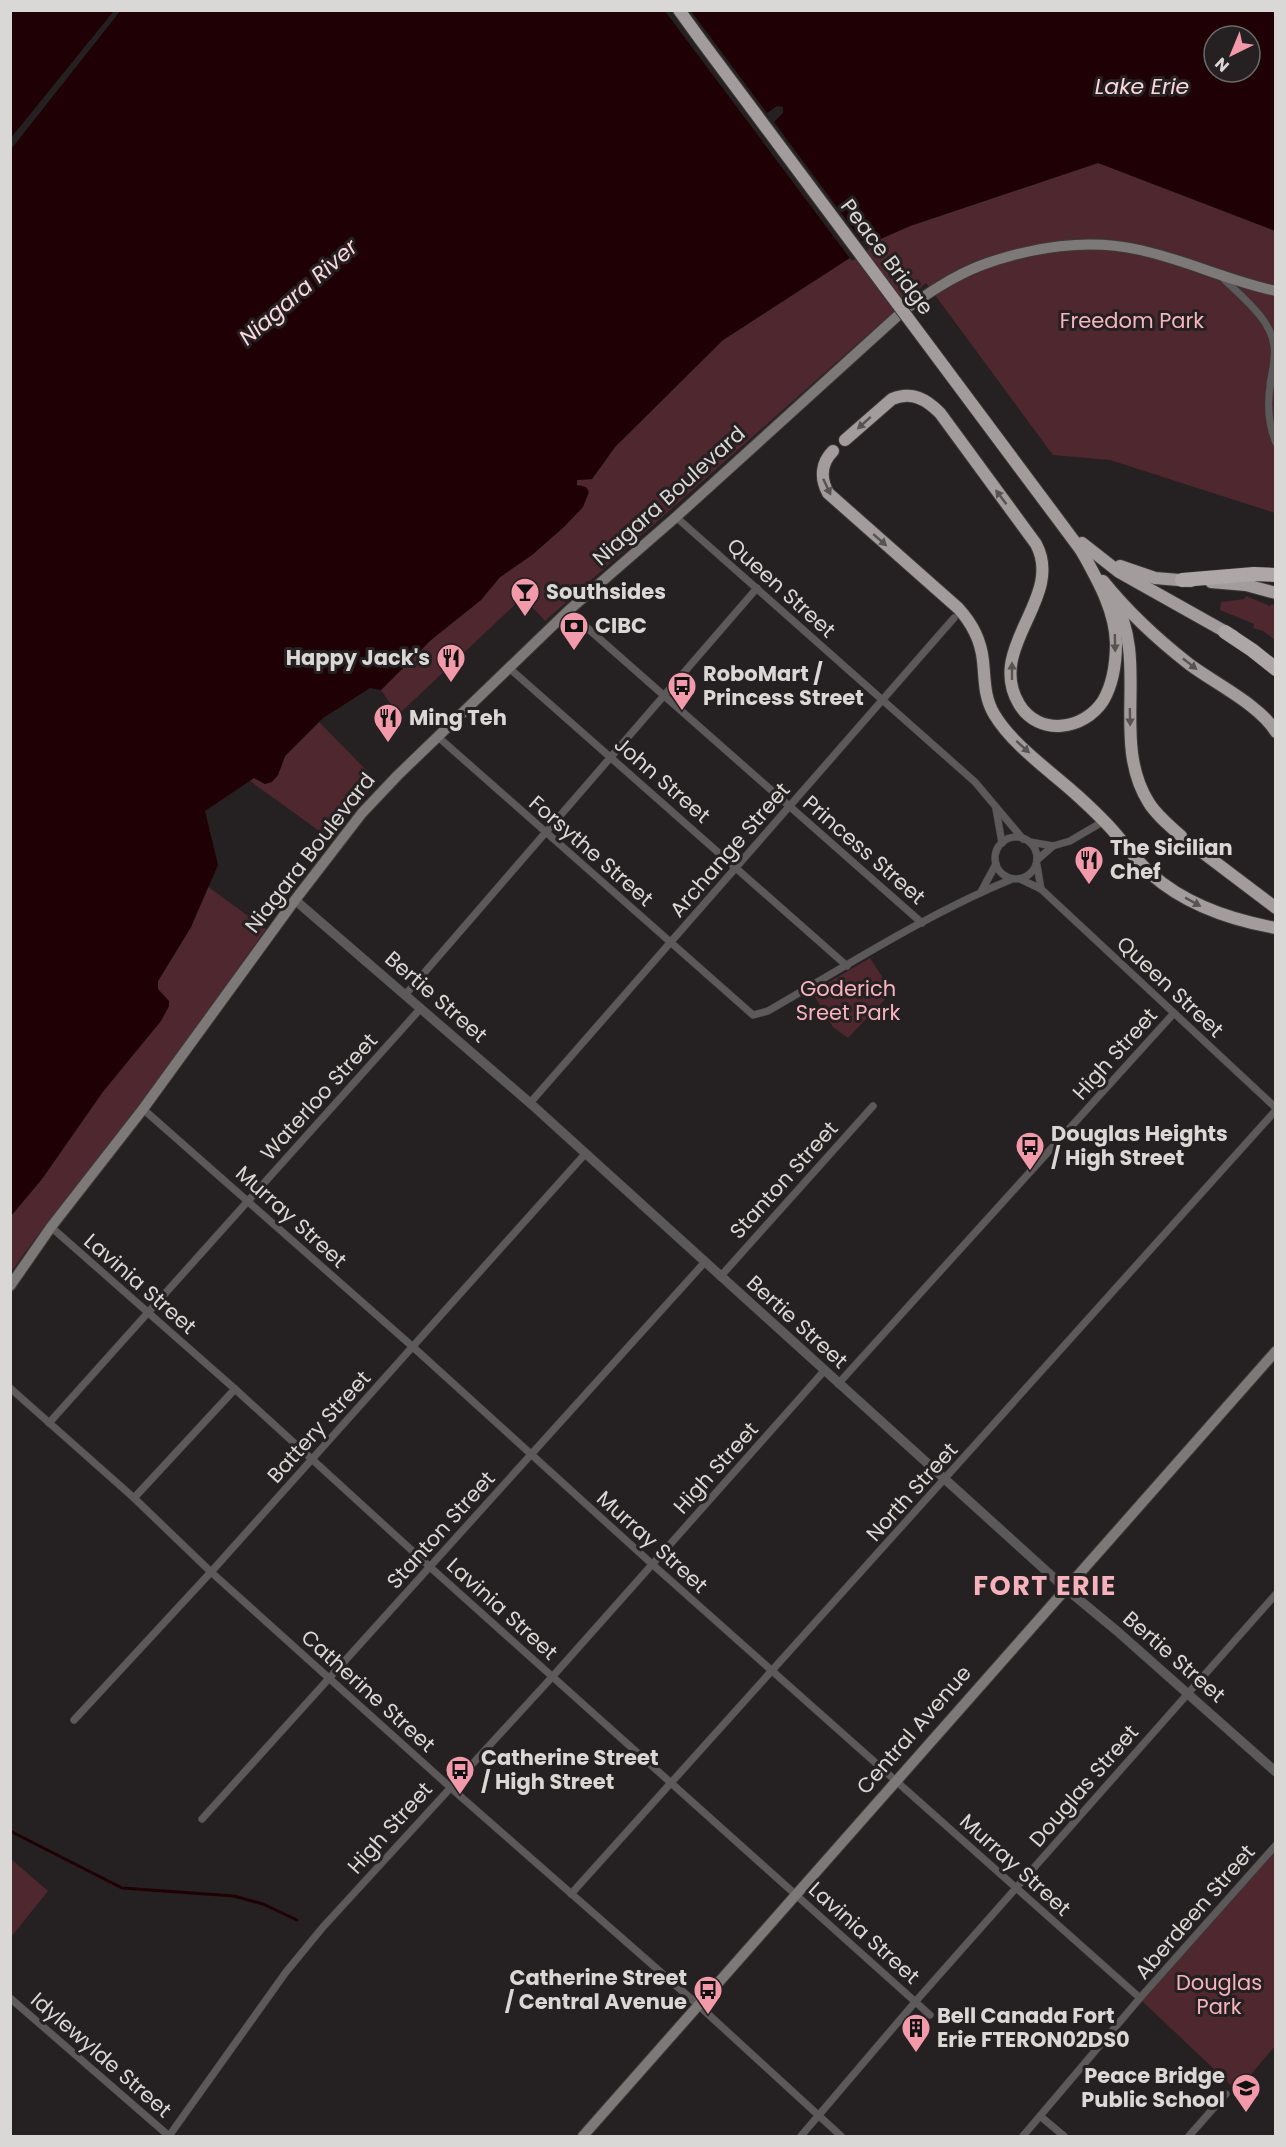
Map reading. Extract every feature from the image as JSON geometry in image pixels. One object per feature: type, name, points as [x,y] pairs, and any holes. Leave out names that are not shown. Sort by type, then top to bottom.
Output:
[{"type":"highway","name":"Peace Bridge","points":[[679,10],[1063,526],[1085,550]]},
{"type":"highway","points":[[844,440],[892,399],[907,395],[914,396],[926,401],[940,413],[1036,544],[1043,561],[1043,576],[1016,645],[1011,676],[1015,696],[1027,714],[1056,727],[1077,723],[1092,714],[1109,690],[1114,667],[1116,645],[1111,613],[1085,550]]},
{"type":"highway","points":[[833,451],[822,470],[823,481],[828,493],[964,615],[981,649],[986,693],[990,705],[999,721],[1016,740],[1104,821],[1142,865],[1172,890],[1215,912],[1275,928]]},
{"type":"highway","points":[[1085,550],[1155,578],[1246,585],[1275,593]]},
{"type":"highway","points":[[1085,550],[1117,605],[1128,640],[1131,655],[1132,748],[1137,779],[1144,796],[1155,811],[1182,836]]},
{"type":"highway","points":[[1085,550],[1119,572],[1261,650],[1275,660]]},
{"type":"highway","points":[[1182,580],[1254,574],[1275,575]]},
{"type":"highway","points":[[1103,580],[1122,604],[1149,630],[1188,663],[1261,714],[1275,732]]},
{"type":"highway","points":[[1225,632],[1275,669]]},
{"type":"highway","points":[[1194,846],[1275,908]]},
{"type":"main road","name":"Niagara Boulevard","points":[[10,1286],[51,1227],[143,1109],[295,900],[362,813],[437,736],[568,611],[676,517],[903,311],[936,288],[981,266],[1023,253],[1077,244],[1115,245],[1141,250],[1275,291]]},
{"type":"main road","name":"Central Avenue","points":[[583,2136],[1275,1351]]},
{"type":"street","name":"Niagara Boulevard","points":[[1220,275],[1258,314],[1269,331],[1274,347],[1270,384]]},
{"type":"street","points":[[1275,367],[1268,401],[1269,419],[1275,443]]},
{"type":"street","name":"Queen Street","points":[[676,517],[975,782],[1027,840]]},
{"type":"street","points":[[405,995],[757,588]]},
{"type":"street","name":"Princess Street","points":[[568,611],[922,923]]},
{"type":"street","name":"Archange Street","points":[[530,1103],[954,618]]},
{"type":"street","name":"John Street","points":[[508,667],[847,966]]},
{"type":"street","name":"Forsythe Street","points":[[437,736],[753,1015],[768,1011],[847,966]]},
{"type":"street","points":[[996,806],[1002,843]]},
{"type":"street","points":[[847,966],[981,892],[1012,879],[1028,876],[1037,862],[1053,846],[1070,841],[1104,821]]},
{"type":"street","points":[[981,892],[996,864],[998,849],[1008,839],[1027,840],[1053,846]]},
{"type":"street","points":[[1027,840],[1036,850],[1041,889]]},
{"type":"street","points":[[996,864],[999,871],[1012,879]]},
{"type":"street","name":"Queen Street","points":[[1020,879],[1041,889],[1275,1109]]},
{"type":"street","name":"Bertie Street","points":[[295,900],[530,1103],[1065,1588],[1117,1631],[1275,1772]]},
{"type":"street","name":"Waterloo Street","points":[[50,1423],[421,1008]]},
{"type":"street","name":"High Street","points":[[838,1384],[1174,1013]]},
{"type":"street","name":"Stanton Street","points":[[720,1277],[873,1106]]},
{"type":"street","name":"Murray Street","points":[[143,1109],[413,1347],[530,1455],[1140,1998]]},
{"type":"street","name":"North Street","points":[[571,1894],[946,1479],[1275,1109]]},
{"type":"street","name":"Battery Street","points":[[74,1720],[211,1572],[585,1154]]},
{"type":"street","name":"Lavinia Street","points":[[51,1227],[235,1389],[930,2015]]},
{"type":"street","name":"Stanton Street","points":[[202,1819],[704,1263]]},
{"type":"street","name":"High Street","points":[[169,2136],[286,1972],[323,1927],[553,1676],[824,1371]]},
{"type":"street","name":"Catherine Street","points":[[10,1388],[134,1498],[211,1572],[450,1787],[697,2004],[841,2136]]},
{"type":"street","points":[[134,1498],[235,1389]]},
{"type":"street","name":"Douglas Street","points":[[801,2136],[916,2001],[1275,1594]]},
{"type":"street","name":"Aberdeen Street","points":[[1023,2136],[1140,1998],[1275,1845]]},
{"type":"street","name":"Idylewylde Street","points":[[10,1998],[169,2136]]},
{"type":"street","points":[[1189,2136],[1226,2094]]},
{"type":"street","points":[[1040,2116],[1064,2136]]},
{"type":"green space","name":"Freedom Park","points":[[1098,163],[1275,220],[1275,513],[1110,460],[1053,455],[926,283],[545,621],[523,597],[398,715],[381,690],[431,640],[481,600],[500,577],[532,555],[565,526],[577,480],[592,479],[615,447],[723,340],[876,241],[910,226]]},
{"type":"green space","points":[[1246,596],[1275,606],[1275,640],[1263,631],[1253,628],[1254,624],[1220,610],[1221,602],[1244,599]]},
{"type":"green space","points":[[319,722],[377,781],[329,838],[250,781],[254,778],[265,784],[278,775],[285,756]]},
{"type":"green space","points":[[207,886],[266,929],[134,1115],[40,1232],[11,1272],[11,1216],[42,1179],[102,1093],[158,989],[158,981],[191,927]]},
{"type":"green space","name":"Goderich Sreet Park","points":[[870,958],[892,992],[848,1038],[833,1027],[812,992]]},
{"type":"green space","name":"Douglas Park","points":[[1275,1845],[1275,2046],[1237,2091],[1140,1999]]},
{"type":"green space","points":[[11,1859],[48,1891],[11,1937]]},
{"type":"water","points":[[10,11],[114,11],[11,138]]},
{"type":"water","points":[[120,11],[1275,11],[1275,231],[1098,163],[910,226],[876,241],[723,340],[615,447],[592,479],[577,480],[577,485],[586,487],[589,492],[583,507],[565,526],[532,555],[500,577],[481,600],[431,640],[381,690],[370,688],[323,718],[285,756],[278,775],[272,782],[265,784],[254,778],[205,811],[218,865],[191,927],[158,981],[158,989],[169,1001],[169,1006],[161,1021],[102,1093],[42,1179],[11,1216],[11,149]]},
{"type":"pier","points":[[114,11],[120,11],[11,149],[10,144],[62,79],[11,141],[11,138]]},
{"type":"pier","points":[[665,11],[691,11],[767,113],[777,106],[783,107],[783,113],[774,122],[862,241],[872,235],[879,237],[878,243],[852,261]]},
{"type":"waterway","points":[[10,1831],[122,1888],[234,1896],[263,1904],[297,1920]]},
{"type":"place","name":"Southsides","points":[[525,618]]},
{"type":"place","name":"CIBC","points":[[574,652]]},
{"type":"place","name":"Happy Jack's","points":[[451,684]]},
{"type":"place","name":"RoboMart / Princess Street","points":[[682,712]]},
{"type":"place","name":"Ming Teh","points":[[388,744]]},
{"type":"place","name":"The Sicilian Chef","points":[[1089,886]]},
{"type":"place","name":"Douglas Heights / High Street","points":[[1030,1172]]},
{"type":"place","name":"Catherine Street / High Street","points":[[460,1796]]},
{"type":"place","name":"Catherine Street / Central Avenue","points":[[708,2016]]},
{"type":"place","name":"Bell Canada Fort Erie FTERON02DS0","points":[[916,2054]]},
{"type":"place","name":"Peace Bridge Public School","points":[[1246,2114]]},
{"type":"district","name":"FORT ERIE","points":[[1045,1586]]},
{"type":"water label","name":"Lake Erie","points":[[1142,86]]},
{"type":"water label","name":"Niagara River","points":[[298,292]]}]
